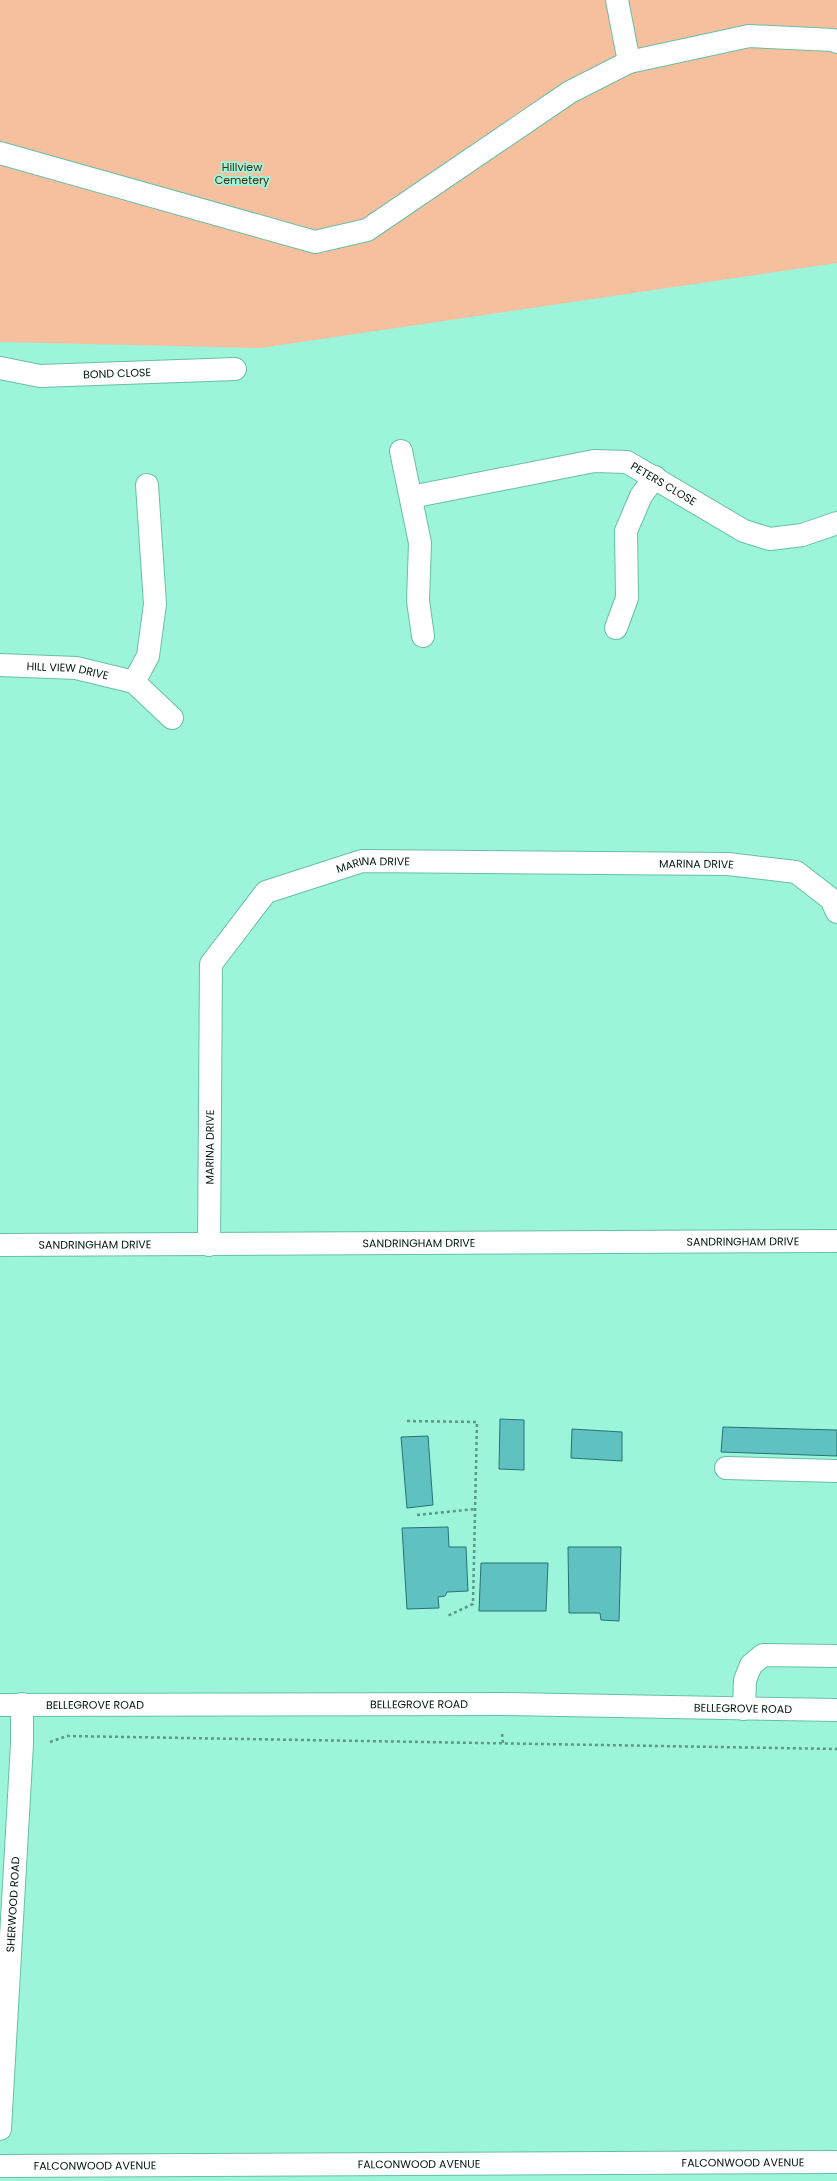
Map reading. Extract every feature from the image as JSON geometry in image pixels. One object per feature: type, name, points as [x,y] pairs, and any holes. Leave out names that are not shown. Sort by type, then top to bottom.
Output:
[{"type":"street","points":[[617,0],[629,62]]},
{"type":"street","points":[[0,153],[315,242],[367,230],[570,92],[629,62],[749,36],[833,40],[837,42]]},
{"type":"street","name":"BOND CLOSE","points":[[0,368],[40,376],[235,369]]},
{"type":"street","points":[[401,450],[420,543],[418,601],[423,636]]},
{"type":"street","name":"PETERS CLOSE","points":[[411,497],[594,461],[627,462],[655,477],[744,532],[770,539],[802,535],[837,523]]},
{"type":"street","points":[[616,628],[628,598],[626,531],[641,496],[655,477]]},
{"type":"street","points":[[147,485],[155,604],[148,656],[134,682],[172,718]]},
{"type":"street","name":"HILL VIEW DRIVE","points":[[0,665],[76,668],[134,682]]},
{"type":"street","name":"MARINA DRIVE","points":[[209,1245],[211,964],[266,892],[362,861],[728,864],[796,872],[831,899],[837,912]]},
{"type":"street","name":"SANDRINGHAM DRIVE","points":[[0,1245],[837,1241]]},
{"type":"street","points":[[726,1468],[837,1471]]},
{"type":"street","points":[[744,1709],[745,1680],[751,1665],[763,1655],[837,1656]]},
{"type":"street","name":"SHERWOOD ROAD","points":[[0,2129],[22,1744],[22,1704]]},
{"type":"street","name":"BELLEGROVE ROAD","points":[[0,1705],[503,1704],[837,1710]]},
{"type":"street","name":"FALCONWOOD AVENUE","points":[[0,2166],[837,2162]]},
{"type":"path","points":[[407,1421],[477,1422],[473,1604],[447,1616]]},
{"type":"path","points":[[417,1515],[475,1509]]},
{"type":"path","points":[[502,1734],[503,1743]]},
{"type":"path","points":[[47,1742],[67,1736],[837,1750]]},
{"type":"green space","name":"Hillview Cemetery","points":[[0,0],[837,0],[837,263],[260,348],[0,342]]},
{"type":"building","points":[[500,1419],[524,1420],[524,1470],[499,1469]]},
{"type":"building","points":[[723,1427],[837,1430],[837,1456],[721,1452]]},
{"type":"building","points":[[572,1429],[622,1432],[622,1461],[571,1458]]},
{"type":"building","points":[[428,1436],[433,1505],[407,1508],[401,1437]]},
{"type":"building","points":[[448,1527],[449,1547],[466,1547],[468,1591],[447,1592],[445,1596],[438,1597],[439,1608],[407,1609],[402,1528]]},
{"type":"building","points":[[568,1547],[621,1547],[619,1621],[601,1620],[600,1613],[569,1613]]},
{"type":"building","points":[[481,1563],[548,1563],[546,1611],[479,1611]]}]
